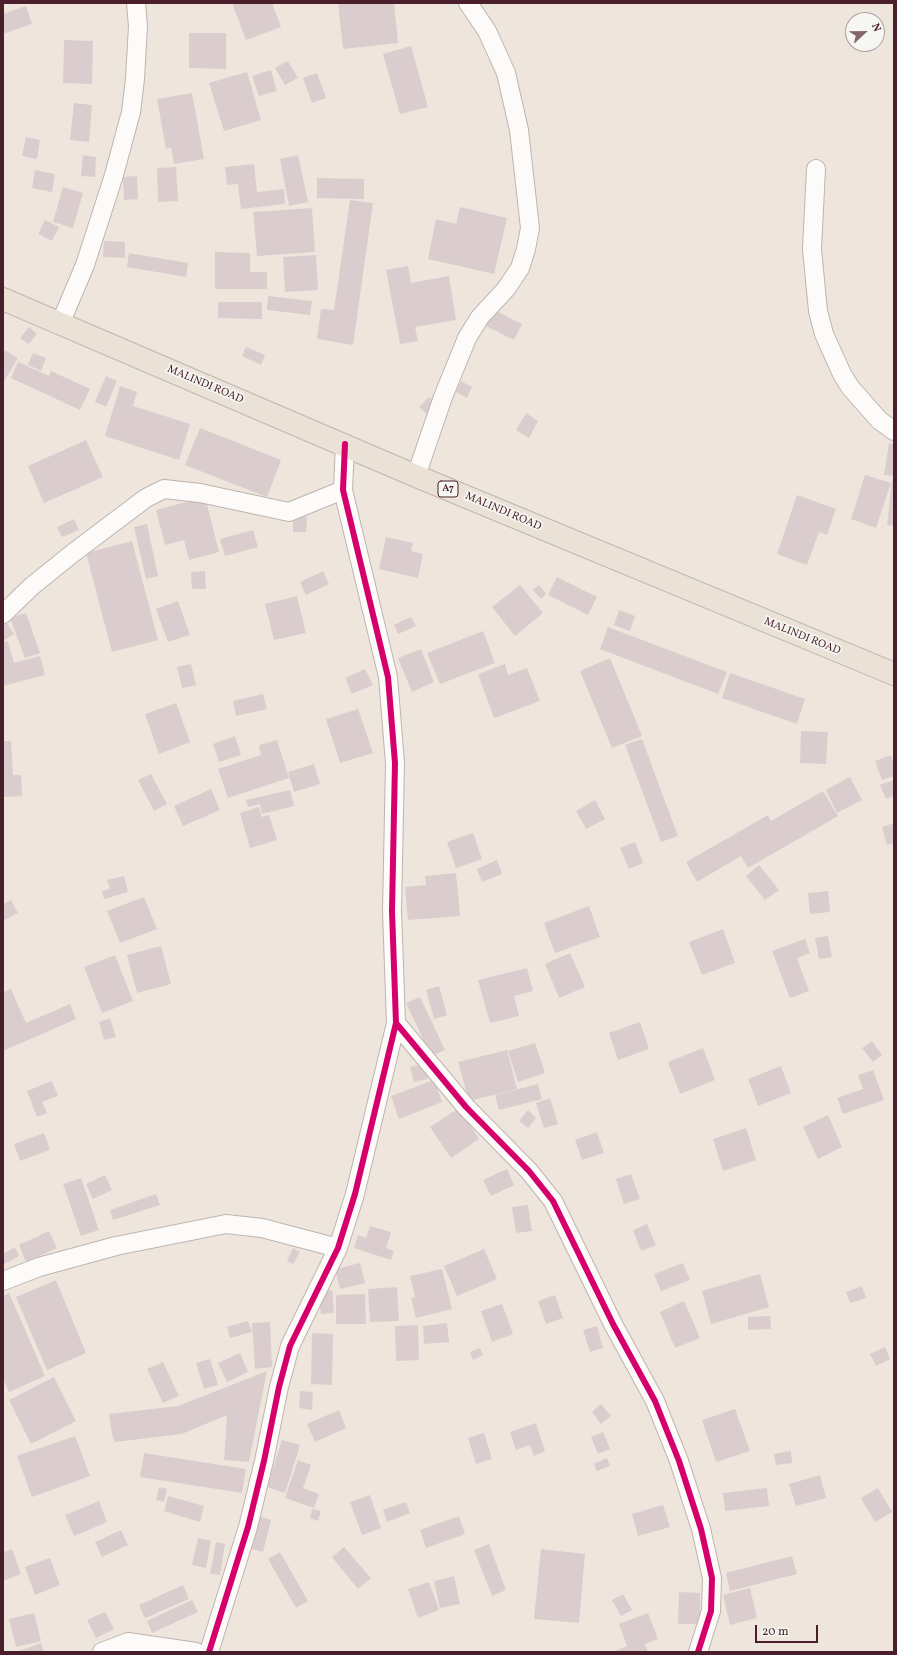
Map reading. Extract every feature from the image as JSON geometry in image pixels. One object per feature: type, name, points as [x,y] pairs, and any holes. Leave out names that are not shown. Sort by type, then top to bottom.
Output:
[{"type":"highway","name":"MALINDI ROAD","points":[[3,299],[345,444],[416,476],[894,674]]},
{"type":"street","points":[[60,324],[85,265],[114,174],[131,112],[135,78],[138,26],[136,3]]},
{"type":"street","points":[[416,476],[443,397],[467,338],[480,317],[506,289],[520,268],[526,249],[530,228],[520,130],[506,73],[487,31],[468,3]]},
{"type":"street","points":[[816,169],[812,249],[818,311],[824,334],[842,374],[850,387],[879,420],[894,431]]},
{"type":"street","points":[[209,1652],[248,1527],[264,1461],[279,1387],[290,1346],[338,1248],[355,1194],[396,1022],[392,911],[395,762],[388,677],[342,490],[345,444]]},
{"type":"street","points":[[3,614],[32,586],[79,548],[146,498],[164,489],[200,493],[289,512],[342,490]]},
{"type":"street","points":[[396,1022],[466,1107],[529,1171],[553,1201],[613,1324],[655,1401],[679,1460],[701,1529],[712,1578],[711,1611],[698,1652]]},
{"type":"street","points":[[3,1282],[39,1266],[116,1246],[226,1224],[262,1228],[338,1248]]},
{"type":"street","points":[[102,1652],[128,1642],[196,1652]]},
{"type":"building","points":[[232,3],[272,3],[281,27],[246,40]]},
{"type":"building","points":[[338,3],[394,3],[398,43],[343,49]]},
{"type":"building","points":[[26,6],[32,24],[3,34],[3,14]]},
{"type":"building","points":[[189,33],[226,33],[226,69],[189,68]]},
{"type":"building","points":[[64,40],[93,41],[92,84],[63,83]]},
{"type":"building","points":[[411,46],[428,107],[400,114],[383,54]]},
{"type":"building","points":[[288,61],[298,78],[285,85],[275,68]]},
{"type":"building","points":[[271,70],[277,91],[259,96],[252,76]]},
{"type":"building","points":[[247,72],[261,120],[224,131],[209,83]]},
{"type":"building","points":[[317,73],[326,98],[312,103],[303,78]]},
{"type":"building","points":[[192,93],[204,159],[174,164],[171,148],[166,149],[157,99]]},
{"type":"building","points":[[74,103],[92,105],[89,142],[70,140]]},
{"type":"building","points":[[26,137],[40,140],[37,159],[22,156]]},
{"type":"building","points":[[83,155],[96,157],[95,177],[81,176]]},
{"type":"building","points":[[298,155],[308,202],[289,206],[280,159]]},
{"type":"building","points":[[254,164],[257,192],[284,189],[285,204],[241,209],[238,184],[227,185],[225,167]]},
{"type":"building","points":[[176,167],[178,201],[158,202],[157,168]]},
{"type":"building","points":[[35,170],[55,174],[52,192],[32,188]]},
{"type":"building","points":[[137,176],[138,199],[124,200],[123,177]]},
{"type":"building","points":[[317,178],[364,179],[364,199],[317,198]]},
{"type":"building","points":[[63,187],[83,193],[73,228],[53,222]]},
{"type":"building","points":[[350,200],[373,203],[353,345],[317,339],[321,309],[334,310]]},
{"type":"building","points":[[460,207],[507,218],[494,274],[428,259],[436,219],[456,224]]},
{"type":"building","points":[[312,208],[315,252],[257,256],[253,212]]},
{"type":"building","points":[[45,220],[59,227],[52,241],[38,234]]},
{"type":"building","points":[[104,241],[125,242],[125,258],[103,257]]},
{"type":"building","points":[[215,252],[250,253],[250,272],[267,272],[267,289],[215,289]]},
{"type":"building","points":[[129,253],[188,263],[186,277],[127,267]]},
{"type":"building","points":[[316,255],[318,290],[285,292],[283,257]]},
{"type":"building","points":[[408,266],[411,283],[449,276],[456,320],[415,327],[418,341],[400,344],[386,270]]},
{"type":"building","points":[[268,296],[312,301],[310,315],[267,310]]},
{"type":"building","points":[[218,302],[262,302],[262,319],[218,318]]},
{"type":"building","points":[[492,309],[522,324],[514,340],[484,325]]},
{"type":"building","points":[[29,327],[37,334],[29,344],[20,338]]},
{"type":"building","points":[[246,347],[265,355],[261,365],[242,356]]},
{"type":"building","points":[[5,350],[18,358],[3,383],[3,354]]},
{"type":"building","points":[[33,353],[46,358],[41,371],[28,365]]},
{"type":"building","points":[[18,362],[49,376],[51,371],[90,389],[80,410],[11,378]]},
{"type":"building","points":[[106,376],[117,381],[106,407],[95,402]]},
{"type":"building","points":[[461,381],[472,387],[467,398],[456,392]]},
{"type":"building","points":[[120,386],[137,392],[133,406],[190,424],[179,460],[105,436]]},
{"type":"building","points":[[429,397],[439,407],[430,417],[419,407]]},
{"type":"building","points":[[526,413],[538,421],[529,438],[516,430]]},
{"type":"building","points":[[200,428],[281,460],[267,497],[185,465]]},
{"type":"building","points":[[86,440],[103,477],[44,503],[28,466]]},
{"type":"building","points":[[889,443],[894,444],[894,476],[884,475]]},
{"type":"building","points":[[865,475],[891,483],[876,528],[851,519]]},
{"type":"building","points":[[892,479],[894,479],[894,526],[887,525]]},
{"type":"building","points":[[797,495],[836,509],[827,535],[819,532],[807,565],[777,554]]},
{"type":"building","points":[[205,497],[219,552],[189,560],[184,540],[165,545],[156,510]]},
{"type":"building","points":[[293,517],[307,517],[306,532],[293,532]]},
{"type":"building","points":[[74,519],[79,530],[62,537],[57,527]]},
{"type":"building","points":[[147,524],[158,576],[146,579],[134,527]]},
{"type":"building","points":[[253,530],[258,547],[225,556],[220,539]]},
{"type":"building","points":[[386,537],[413,543],[411,551],[423,554],[418,578],[379,569]]},
{"type":"building","points":[[132,541],[158,640],[112,652],[86,553]]},
{"type":"building","points":[[205,571],[206,589],[192,589],[191,572]]},
{"type":"building","points":[[323,571],[329,584],[306,595],[300,582]]},
{"type":"building","points":[[557,577],[597,597],[588,615],[548,595]]},
{"type":"building","points":[[520,585],[543,613],[515,636],[492,607]]},
{"type":"building","points":[[539,585],[546,594],[541,599],[533,590]]},
{"type":"building","points":[[297,596],[306,633],[274,640],[265,604]]},
{"type":"building","points":[[178,601],[190,635],[168,642],[156,609]]},
{"type":"building","points":[[619,610],[635,616],[630,631],[614,625]]},
{"type":"building","points":[[26,613],[40,653],[25,658],[10,618]]},
{"type":"building","points":[[411,617],[416,626],[398,634],[394,625]]},
{"type":"building","points":[[5,621],[14,634],[3,641],[3,623]]},
{"type":"building","points":[[608,627],[727,672],[718,694],[600,649]]},
{"type":"building","points":[[483,631],[495,663],[440,684],[427,653]]},
{"type":"building","points":[[8,641],[14,663],[40,656],[45,675],[3,686],[3,642]]},
{"type":"building","points":[[421,649],[434,682],[412,692],[398,658]]},
{"type":"building","points":[[610,658],[642,736],[612,748],[580,671]]},
{"type":"building","points":[[191,664],[196,685],[182,688],[177,667]]},
{"type":"building","points":[[505,664],[508,675],[527,668],[540,701],[494,718],[478,674]]},
{"type":"building","points":[[365,669],[373,685],[352,694],[345,678]]},
{"type":"building","points":[[730,673],[805,699],[797,724],[722,698]]},
{"type":"building","points":[[263,694],[267,709],[236,716],[233,701]]},
{"type":"building","points":[[176,703],[190,742],[159,754],[145,714]]},
{"type":"building","points":[[358,709],[373,753],[340,763],[326,719]]},
{"type":"building","points":[[801,731],[828,732],[826,764],[800,763]]},
{"type":"building","points":[[235,736],[241,755],[219,762],[213,744]]},
{"type":"building","points":[[642,739],[678,836],[661,842],[625,745]]},
{"type":"building","points":[[277,740],[289,778],[228,798],[218,769],[261,755],[259,745]]},
{"type":"building","points":[[3,741],[11,741],[13,775],[21,775],[22,796],[3,797]]},
{"type":"building","points":[[891,755],[894,764],[894,776],[882,780],[875,761]]},
{"type":"building","points":[[314,764],[320,784],[294,792],[288,772]]},
{"type":"building","points":[[151,774],[167,804],[154,811],[138,780]]},
{"type":"building","points":[[850,777],[862,800],[837,813],[826,790]]},
{"type":"building","points":[[894,780],[894,796],[886,799],[880,785]]},
{"type":"building","points":[[211,789],[220,810],[183,826],[174,806]]},
{"type":"building","points":[[290,790],[294,806],[262,814],[260,804],[248,807],[246,800]]},
{"type":"building","points":[[823,791],[838,816],[748,868],[741,856],[697,882],[686,862],[768,815],[771,821]]},
{"type":"building","points":[[595,800],[605,819],[586,829],[576,811]]},
{"type":"building","points":[[259,807],[262,817],[269,815],[277,840],[250,848],[240,813]]},
{"type":"building","points":[[894,823],[894,843],[887,845],[882,827]]},
{"type":"building","points":[[473,833],[482,859],[456,868],[447,842]]},
{"type":"building","points":[[635,842],[643,863],[629,869],[620,848]]},
{"type":"building","points":[[497,860],[502,874],[482,882],[477,869]]},
{"type":"building","points":[[759,865],[779,890],[765,900],[746,876]]},
{"type":"building","points":[[456,873],[460,916],[408,920],[405,887],[426,885],[425,876]]},
{"type":"building","points":[[124,876],[128,892],[104,899],[102,891],[110,889],[107,880]]},
{"type":"building","points":[[828,891],[830,912],[810,914],[808,893]]},
{"type":"building","points":[[144,897],[157,929],[120,943],[107,911]]},
{"type":"building","points":[[11,900],[18,913],[3,921],[3,904]]},
{"type":"building","points":[[589,906],[600,937],[555,953],[544,923]]},
{"type":"building","points":[[723,929],[735,963],[702,975],[689,942]]},
{"type":"building","points":[[828,936],[832,957],[819,959],[815,938]]},
{"type":"building","points":[[805,939],[810,953],[797,958],[809,991],[790,998],[772,951]]},
{"type":"building","points":[[161,946],[171,984],[137,993],[127,955]]},
{"type":"building","points":[[570,953],[585,987],[559,998],[545,964]]},
{"type":"building","points":[[115,955],[133,1001],[102,1013],[84,967]]},
{"type":"building","points":[[527,968],[533,991],[514,996],[519,1016],[490,1023],[478,980]]},
{"type":"building","points":[[439,986],[447,1015],[434,1019],[426,990]]},
{"type":"building","points":[[11,989],[26,1023],[70,1004],[76,1019],[3,1051],[3,992]]},
{"type":"building","points":[[420,997],[445,1050],[431,1056],[406,1003]]},
{"type":"building","points":[[110,1018],[116,1037],[104,1040],[99,1022]]},
{"type":"building","points":[[640,1022],[649,1049],[618,1060],[609,1033]]},
{"type":"building","points":[[872,1041],[882,1055],[873,1062],[862,1048]]},
{"type":"building","points":[[535,1043],[545,1073],[518,1082],[508,1051]]},
{"type":"building","points":[[703,1048],[715,1080],[680,1094],[668,1062]]},
{"type":"building","points":[[507,1050],[517,1089],[469,1101],[458,1062]]},
{"type":"building","points":[[425,1064],[428,1079],[414,1082],[410,1067]]},
{"type":"building","points":[[781,1066],[791,1093],[758,1106],[748,1079]]},
{"type":"building","points":[[873,1070],[884,1100],[843,1114],[837,1098],[863,1089],[858,1075]]},
{"type":"building","points":[[434,1080],[442,1102],[399,1119],[391,1096]]},
{"type":"building","points":[[52,1081],[58,1096],[42,1102],[47,1113],[37,1117],[27,1091]]},
{"type":"building","points":[[538,1084],[542,1099],[499,1110],[495,1095]]},
{"type":"building","points":[[550,1098],[558,1124],[544,1128],[536,1103]]},
{"type":"building","points":[[459,1108],[479,1139],[451,1158],[430,1127]]},
{"type":"building","points":[[528,1110],[536,1118],[528,1128],[519,1121]]},
{"type":"building","points":[[828,1115],[842,1147],[818,1159],[803,1127]]},
{"type":"building","points":[[746,1128],[756,1160],[723,1171],[713,1139]]},
{"type":"building","points":[[597,1132],[604,1153],[582,1160],[575,1140]]},
{"type":"building","points":[[44,1133],[50,1150],[20,1161],[14,1144]]},
{"type":"building","points":[[507,1169],[514,1185],[491,1196],[483,1180]]},
{"type":"building","points":[[631,1174],[640,1199],[624,1204],[616,1179]]},
{"type":"building","points":[[105,1175],[112,1190],[93,1199],[86,1184]]},
{"type":"building","points":[[81,1178],[99,1230],[81,1236],[63,1184]]},
{"type":"building","points":[[156,1194],[160,1205],[113,1220],[110,1210]]},
{"type":"building","points":[[528,1205],[532,1231],[516,1233],[512,1207]]},
{"type":"building","points":[[647,1224],[656,1245],[641,1251],[633,1230]]},
{"type":"building","points":[[370,1226],[391,1232],[386,1248],[394,1251],[391,1260],[354,1248],[358,1235],[366,1238]]},
{"type":"building","points":[[49,1231],[57,1248],[26,1262],[19,1245]]},
{"type":"building","points":[[15,1247],[19,1256],[4,1264],[3,1254]]},
{"type":"building","points":[[293,1248],[300,1252],[293,1264],[287,1261]]},
{"type":"building","points":[[484,1249],[497,1279],[457,1296],[444,1266]]},
{"type":"building","points":[[360,1263],[365,1283],[340,1289],[335,1269]]},
{"type":"building","points":[[683,1263],[690,1280],[661,1291],[654,1274]]},
{"type":"building","points":[[442,1269],[452,1309],[416,1318],[411,1298],[415,1297],[410,1276]]},
{"type":"building","points":[[760,1274],[769,1307],[711,1324],[702,1291]]},
{"type":"building","points":[[56,1280],[86,1353],[47,1370],[16,1297]]},
{"type":"building","points":[[862,1286],[866,1298],[850,1303],[846,1292]]},
{"type":"building","points":[[397,1287],[399,1321],[370,1322],[368,1289]]},
{"type":"building","points":[[332,1290],[334,1313],[321,1314],[319,1291]]},
{"type":"building","points":[[9,1293],[45,1376],[9,1392],[3,1379],[3,1296]]},
{"type":"building","points":[[365,1294],[366,1324],[336,1324],[336,1295]]},
{"type":"building","points":[[555,1295],[563,1318],[546,1324],[538,1301]]},
{"type":"building","points":[[684,1301],[700,1338],[675,1348],[660,1312]]},
{"type":"building","points":[[502,1304],[513,1334],[492,1342],[481,1311]]},
{"type":"building","points":[[770,1316],[771,1329],[748,1330],[748,1317]]},
{"type":"building","points":[[248,1321],[252,1332],[230,1338],[227,1327]]},
{"type":"building","points":[[270,1322],[272,1367],[255,1369],[252,1323]]},
{"type":"building","points":[[447,1323],[449,1342],[424,1344],[423,1326]]},
{"type":"building","points":[[418,1325],[419,1360],[396,1361],[395,1326]]},
{"type":"building","points":[[597,1326],[603,1348],[590,1352],[583,1330]]},
{"type":"building","points":[[312,1333],[333,1334],[332,1385],[311,1384]]},
{"type":"building","points":[[885,1347],[890,1359],[876,1366],[870,1354]]},
{"type":"building","points":[[480,1348],[483,1355],[473,1360],[470,1352]]},
{"type":"building","points":[[240,1353],[248,1372],[227,1382],[218,1363]]},
{"type":"building","points":[[210,1359],[218,1385],[204,1389],[196,1363]]},
{"type":"building","points":[[163,1362],[179,1396],[163,1403],[147,1369]]},
{"type":"building","points":[[267,1371],[249,1462],[224,1460],[227,1415],[182,1434],[115,1442],[112,1434],[109,1414],[178,1406]]},
{"type":"building","points":[[54,1377],[76,1421],[31,1444],[9,1400]]},
{"type":"building","points":[[300,1391],[313,1392],[312,1410],[299,1408]]},
{"type":"building","points":[[601,1404],[611,1416],[601,1424],[592,1412]]},
{"type":"building","points":[[735,1409],[750,1451],[716,1462],[702,1420]]},
{"type":"building","points":[[339,1410],[346,1428],[315,1442],[307,1424]]},
{"type":"building","points":[[536,1423],[545,1451],[534,1456],[530,1445],[516,1450],[510,1432]]},
{"type":"building","points":[[603,1432],[610,1449],[598,1454],[591,1437]]},
{"type":"building","points":[[484,1433],[492,1459],[476,1464],[468,1438]]},
{"type":"building","points":[[75,1436],[90,1476],[32,1497],[17,1456]]},
{"type":"building","points":[[282,1440],[300,1445],[285,1493],[267,1487]]},
{"type":"building","points":[[791,1451],[792,1463],[776,1465],[774,1454]]},
{"type":"building","points":[[144,1453],[246,1469],[242,1493],[140,1477]]},
{"type":"building","points":[[607,1458],[610,1466],[597,1471],[594,1464]]},
{"type":"building","points":[[298,1460],[311,1465],[303,1488],[319,1494],[314,1508],[285,1498]]},
{"type":"building","points":[[820,1475],[826,1498],[796,1506],[789,1484]]},
{"type":"building","points":[[159,1487],[167,1489],[164,1502],[156,1500]]},
{"type":"building","points":[[767,1488],[769,1506],[725,1511],[723,1493]]},
{"type":"building","points":[[878,1488],[892,1512],[875,1522],[861,1498]]},
{"type":"building","points":[[370,1495],[381,1528],[362,1535],[350,1502]]},
{"type":"building","points":[[168,1496],[204,1506],[200,1522],[164,1511]]},
{"type":"building","points":[[99,1501],[107,1522],[74,1536],[65,1515]]},
{"type":"building","points":[[406,1502],[410,1513],[387,1522],[383,1510]]},
{"type":"building","points":[[663,1505],[670,1527],[638,1536],[632,1514]]},
{"type":"building","points":[[312,1509],[321,1511],[318,1521],[310,1518]]},
{"type":"building","points":[[255,1515],[271,1520],[263,1552],[247,1548]]},
{"type":"building","points":[[459,1516],[465,1534],[426,1548],[420,1530]]},
{"type":"building","points":[[121,1530],[128,1545],[102,1557],[95,1542]]},
{"type":"building","points":[[198,1538],[211,1541],[206,1568],[192,1565]]},
{"type":"building","points":[[216,1542],[225,1544],[220,1575],[210,1574]]},
{"type":"building","points":[[489,1544],[506,1590],[492,1596],[474,1550]]},
{"type":"building","points":[[344,1547],[371,1578],[358,1589],[332,1557]]},
{"type":"building","points":[[12,1549],[21,1574],[3,1581],[3,1552]]},
{"type":"building","points":[[541,1549],[585,1554],[579,1623],[534,1619]]},
{"type":"building","points":[[280,1552],[308,1601],[296,1608],[268,1559]]},
{"type":"building","points":[[792,1556],[797,1574],[730,1591],[726,1573]]},
{"type":"building","points":[[50,1558],[60,1585],[35,1595],[25,1567]]},
{"type":"building","points":[[454,1576],[460,1604],[440,1608],[434,1581]]},
{"type":"building","points":[[429,1582],[439,1610],[418,1618],[408,1589]]},
{"type":"building","points":[[183,1585],[189,1599],[145,1618],[139,1605]]},
{"type":"building","points":[[750,1588],[757,1618],[730,1625],[723,1595]]},
{"type":"building","points":[[679,1592],[700,1593],[700,1624],[678,1624]]},
{"type":"building","points":[[623,1594],[632,1610],[621,1616],[612,1600]]},
{"type":"building","points":[[192,1600],[198,1612],[152,1633],[147,1621]]},
{"type":"building","points":[[105,1612],[114,1629],[96,1638],[87,1620]]},
{"type":"building","points":[[34,1613],[41,1641],[16,1647],[9,1619]]},
{"type":"building","points":[[648,1613],[658,1639],[645,1644],[648,1652],[612,1652],[627,1646],[619,1624]]},
{"type":"building","points":[[41,1643],[44,1652],[16,1652]]},
{"type":"cycle path","points":[[345,444],[343,490],[388,677],[395,763],[392,911],[396,1023],[466,1107],[529,1171],[553,1201],[613,1324],[655,1401],[679,1461],[701,1529],[712,1578],[711,1611],[698,1652]]},
{"type":"cycle path","points":[[209,1652],[248,1527],[264,1461],[279,1387],[290,1346],[338,1248],[355,1194],[396,1023]]}]
